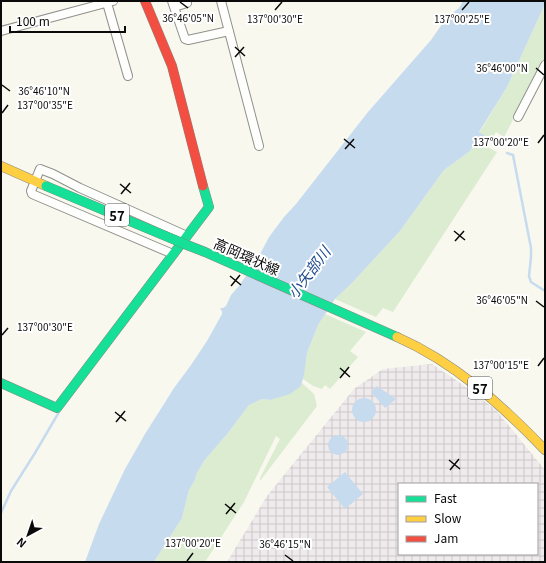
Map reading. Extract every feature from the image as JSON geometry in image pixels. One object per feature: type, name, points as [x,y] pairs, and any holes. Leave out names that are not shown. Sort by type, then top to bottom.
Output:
[{"type":"main road","points":[[1,383],[57,408],[173,254],[187,240],[209,207],[172,66],[145,1]]},
{"type":"main road","name":"高岡環状線","points":[[1,166],[46,186],[187,240],[205,252],[404,340],[439,359],[480,388],[527,431],[545,450]]},
{"type":"street","points":[[222,1],[259,146]]},
{"type":"street","points":[[1,31],[110,2],[128,76]]},
{"type":"street","points":[[187,3],[173,4],[185,39],[188,40],[229,31]]},
{"type":"street","points":[[518,117],[545,65]]},
{"type":"street","points":[[173,254],[36,197],[31,191],[40,169],[45,170],[187,240]]},
{"type":"shaded area","points":[[432,364],[495,409],[545,470],[545,562],[227,562],[267,496],[354,389],[383,369]]},
{"type":"green space","points":[[545,4],[545,59],[504,137],[496,132],[491,140],[479,133],[507,87]]},
{"type":"green space","points":[[476,141],[497,152],[393,312],[383,308],[376,317],[335,299],[351,284],[400,231],[444,170],[470,151]]},
{"type":"green space","points":[[325,314],[366,332],[350,351],[358,357],[330,389],[325,385],[322,389],[313,386],[303,379],[307,353],[318,325]]},
{"type":"green space","points":[[302,383],[314,394],[317,406],[260,481],[260,478],[280,439],[276,436],[244,502],[205,562],[154,562],[182,518],[189,490],[204,461],[249,405],[262,399],[270,400],[301,386]]},
{"type":"water","name":"小矢部川","points":[[463,1],[545,1],[545,4],[507,87],[479,132],[491,140],[485,146],[476,141],[470,151],[444,170],[400,231],[351,284],[335,299],[318,325],[307,353],[301,386],[290,394],[270,400],[262,399],[249,405],[204,461],[189,490],[182,518],[154,562],[85,562],[99,524],[125,469],[174,388],[207,341],[222,314],[220,309],[226,306],[231,295],[239,286],[258,258],[269,237],[284,217],[296,204],[368,112],[431,40],[447,17],[459,8]]},
{"type":"water","points":[[377,386],[396,399],[385,408],[371,392]]},
{"type":"water","points":[[364,398],[373,401],[376,410],[373,419],[364,422],[355,419],[352,410],[355,401]]},
{"type":"water","points":[[338,435],[345,438],[348,445],[345,452],[338,455],[331,452],[328,445],[331,438]]},
{"type":"water","points":[[345,472],[363,494],[345,509],[327,487]]},
{"type":"waterway","points":[[507,153],[513,155],[531,248],[529,276],[531,282],[545,291]]},
{"type":"waterway","points":[[1,513],[11,491],[59,412]]},
{"type":"traffic: fast","points":[[46,186],[187,245]]},
{"type":"traffic: fast","points":[[1,383],[57,408],[209,207],[203,186]]},
{"type":"traffic: fast","points":[[187,245],[397,337]]},
{"type":"traffic: slow","points":[[1,166],[46,186]]},
{"type":"traffic: slow","points":[[397,337],[418,347],[458,372],[512,417],[545,450]]},
{"type":"traffic: jam","points":[[145,1],[172,66],[203,186]]}]
